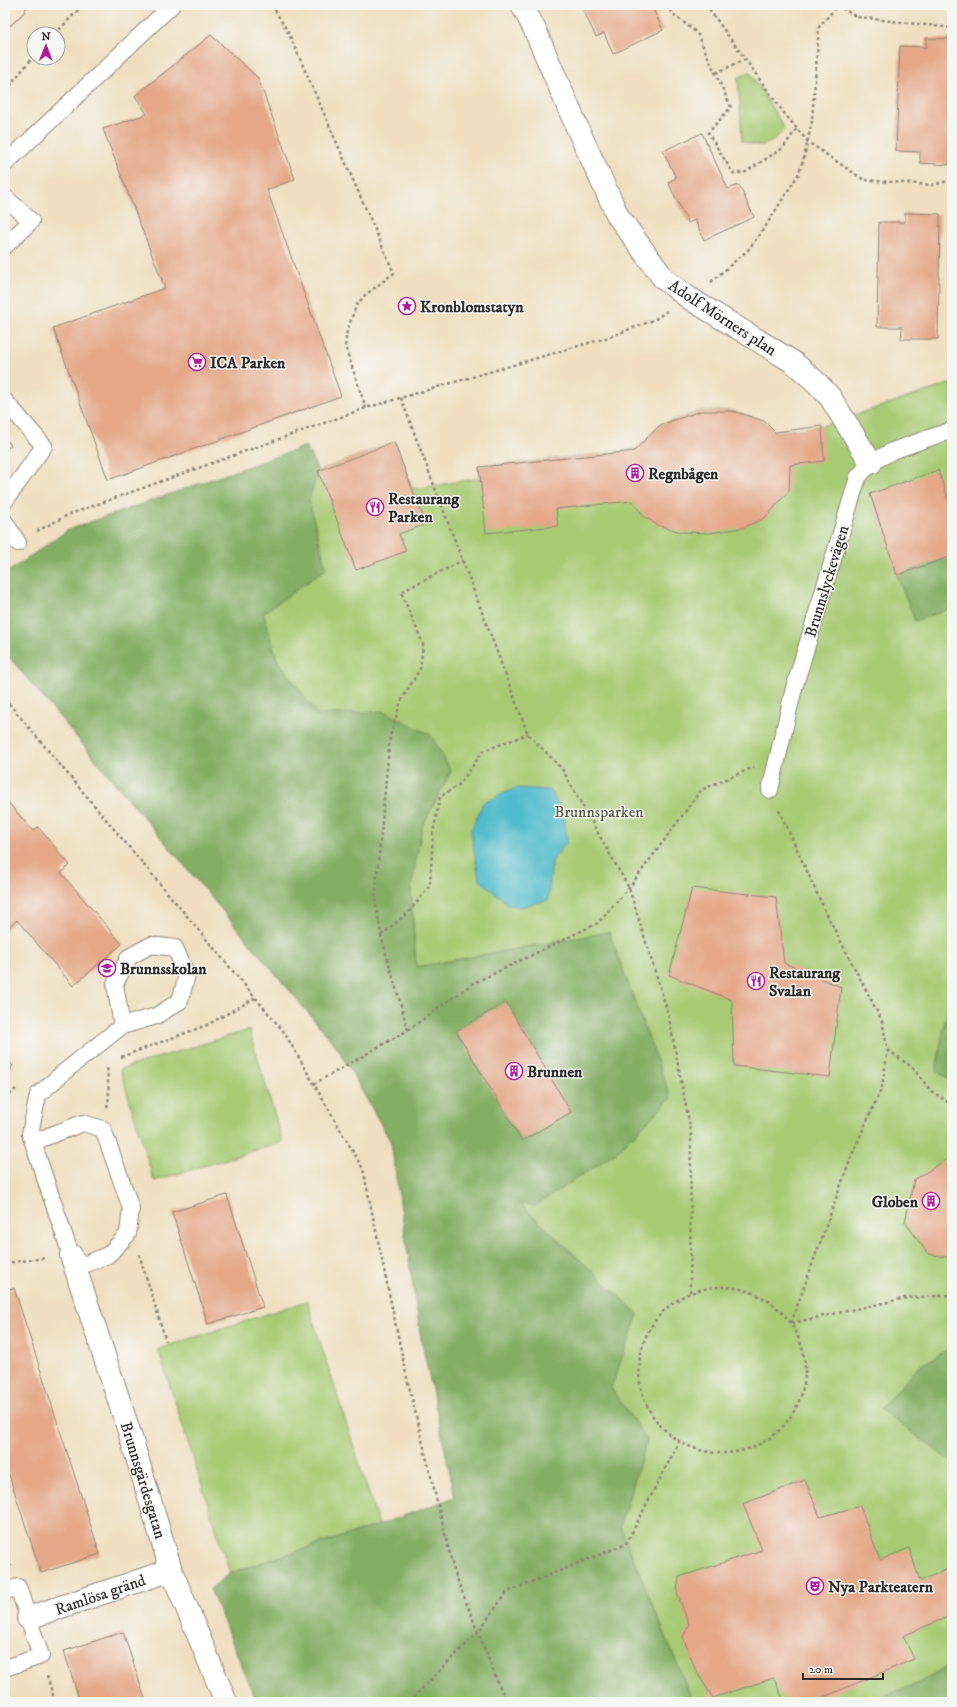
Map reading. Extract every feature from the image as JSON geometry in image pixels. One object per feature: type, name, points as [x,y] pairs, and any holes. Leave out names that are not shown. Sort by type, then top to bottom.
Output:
[{"type":"main road","points":[[5,15],[15,5]]},
{"type":"street","name":"Adolf Mörners plan","points":[[522,5],[534,28],[580,134],[618,216],[664,279],[689,298],[793,362],[817,383],[830,397],[871,463]]},
{"type":"street","name":"Brunnsgärdesgatan","points":[[74,1262],[129,1431],[171,1570],[226,1702]]},
{"type":"street","name":"Ramlösa gränd","points":[[28,1618],[171,1570]]},
{"type":"lane","points":[[5,164],[172,5]]},
{"type":"lane","points":[[5,197],[31,221],[5,246]]},
{"type":"lane","points":[[5,401],[44,446],[5,500]]},
{"type":"lane","name":"Brunnslyckevägen","points":[[770,790],[794,688],[858,477],[871,463],[892,451],[952,430]]},
{"type":"lane","points":[[5,522],[18,543]]},
{"type":"lane","points":[[33,1142],[83,1123],[103,1129],[131,1208],[128,1234],[108,1254],[74,1262],[30,1134],[38,1095],[64,1072],[122,1026],[156,1016],[180,1001],[187,975],[175,948],[151,945],[129,957],[115,984],[122,1026]]},
{"type":"lane","points":[[5,1591],[18,1587],[40,1656],[5,1668]]},
{"type":"path","points":[[63,26],[83,5]]},
{"type":"path","points":[[272,5],[289,34],[394,273],[364,296],[356,306],[347,331],[345,346],[366,408]]},
{"type":"path","points":[[667,5],[673,14],[698,33],[731,107],[708,133],[733,173],[744,173],[783,148],[797,128]]},
{"type":"path","points":[[706,5],[784,113],[808,142],[864,180],[932,185],[952,180]]},
{"type":"path","points":[[18,543],[70,514],[366,408],[609,337],[654,320],[689,298],[721,274],[748,250],[798,175],[808,142],[819,27],[837,5],[857,17],[952,28]]},
{"type":"path","points":[[716,73],[746,59]]},
{"type":"path","points":[[5,97],[13,81],[26,66]]},
{"type":"path","points":[[401,398],[528,734],[562,769],[629,888],[668,1013],[691,1132],[690,1293]]},
{"type":"path","points":[[408,1030],[381,936],[375,897],[390,736],[401,701],[420,669],[423,644],[401,592],[463,560]]},
{"type":"path","points":[[5,699],[284,1032],[363,1169],[406,1374],[452,1563],[497,1681],[507,1702]]},
{"type":"path","points":[[381,936],[410,910],[430,886],[433,833],[440,797],[460,784],[483,751],[528,734]]},
{"type":"path","points":[[314,1084],[408,1030],[472,984],[598,923],[629,888],[701,790],[778,756]]},
{"type":"path","points":[[770,790],[826,913],[882,1021],[888,1050],[882,1087],[851,1157],[791,1323]]},
{"type":"path","points":[[114,1059],[207,1025],[255,998]]},
{"type":"path","points":[[888,1050],[913,1068],[931,1091],[952,1105]]},
{"type":"path","points":[[128,1234],[140,1256],[166,1341]]},
{"type":"path","points":[[5,1263],[74,1262]]},
{"type":"path","points":[[716,1286],[745,1290],[771,1302],[791,1323],[803,1349],[806,1378],[798,1406],[782,1430],[758,1446],[730,1454],[704,1452],[679,1442],[659,1426],[645,1403],[638,1378],[640,1351],[650,1327],[668,1307],[690,1293],[716,1286]]},
{"type":"path","points":[[791,1323],[906,1298],[952,1295]]},
{"type":"path","points":[[409,1702],[478,1632],[507,1592],[626,1544],[679,1442]]},
{"type":"path","points":[[40,1656],[55,1702]]},
{"type":"green space","points":[[750,72],[785,129],[771,142],[761,145],[742,141],[738,78]]},
{"type":"green space","name":"Brunnsparken","points":[[952,383],[952,1702],[529,1702],[461,1523],[421,1338],[391,1142],[338,1048],[5,652],[5,619],[318,471],[394,442],[413,489],[480,478],[479,467],[634,451],[660,425],[701,411],[733,411],[764,421],[775,432],[822,426]]},
{"type":"green space","points":[[306,446],[318,471],[309,500],[326,569],[263,613],[277,659],[318,715],[383,711],[431,735],[451,771],[422,827],[411,889],[416,967],[609,932],[671,1098],[618,1151],[535,1206],[519,1203],[638,1314],[611,1388],[647,1440],[620,1526],[693,1702],[257,1702],[210,1589],[230,1573],[379,1525],[455,1497],[421,1338],[391,1142],[338,1048],[5,652],[5,574],[68,530]]},
{"type":"green space","points":[[952,555],[952,608],[915,621],[897,575]]},
{"type":"green space","points":[[952,982],[952,1080],[936,1071]]},
{"type":"green space","points":[[249,1030],[283,1142],[154,1181],[120,1069]]},
{"type":"green space","points":[[307,1301],[379,1525],[230,1573],[158,1349]]},
{"type":"green space","points":[[952,1347],[952,1462],[880,1409],[920,1366]]},
{"type":"green space","points":[[952,1663],[952,1702],[865,1702],[917,1684]]},
{"type":"water","points":[[516,788],[550,790],[564,814],[567,842],[552,861],[548,900],[521,907],[508,904],[479,879],[471,831],[483,803]]},
{"type":"building","points":[[581,5],[651,5],[663,30],[613,54],[604,33],[596,37]]},
{"type":"building","points":[[211,35],[258,78],[295,179],[267,190],[341,396],[108,480],[53,328],[165,288],[103,129],[147,114],[135,96]]},
{"type":"building","points":[[926,38],[952,39],[952,165],[920,163],[920,152],[896,151],[900,46],[926,47]]},
{"type":"building","points":[[702,133],[728,189],[739,185],[754,217],[704,240],[695,220],[688,223],[668,182],[676,178],[663,151]]},
{"type":"building","points":[[905,213],[940,214],[938,339],[901,339],[902,327],[877,327],[879,222],[905,222]]},
{"type":"building","name":"Regnbågen","points":[[701,411],[733,411],[764,421],[775,432],[822,426],[824,461],[790,465],[789,491],[765,518],[742,528],[710,533],[681,532],[657,525],[645,517],[632,501],[556,509],[558,526],[486,533],[479,467],[634,451],[660,425]]},
{"type":"building","points":[[5,438],[11,445],[5,450]]},
{"type":"building","name":"Restaurang Parken","points":[[394,442],[426,524],[399,534],[406,551],[356,570],[318,471]]},
{"type":"building","points":[[938,470],[952,511],[952,556],[897,575],[870,494]]},
{"type":"building","points":[[5,799],[33,831],[38,827],[70,865],[61,873],[122,944],[73,986],[17,920],[5,930]]},
{"type":"building","name":"Restaurang Svalan","points":[[692,888],[776,897],[784,963],[841,987],[830,1077],[734,1066],[732,1000],[669,975]]},
{"type":"building","name":"Brunnen","points":[[506,1002],[571,1112],[522,1141],[456,1031]]},
{"type":"building","points":[[5,1057],[13,1066],[5,1073]]},
{"type":"building","name":"Globen","points":[[947,1159],[952,1159],[952,1258],[928,1254],[905,1222],[914,1180]]},
{"type":"building","points":[[227,1195],[263,1307],[208,1324],[172,1212]]},
{"type":"building","points":[[14,1288],[100,1554],[41,1573],[5,1463],[5,1290]]},
{"type":"building","name":"Nya Parkteatern","points":[[805,1480],[820,1517],[860,1506],[880,1560],[909,1548],[920,1581],[948,1569],[952,1578],[952,1615],[903,1636],[914,1659],[812,1702],[784,1702],[774,1678],[713,1698],[696,1671],[683,1637],[689,1625],[677,1592],[679,1577],[762,1550],[743,1504]]},
{"type":"building","points":[[123,1632],[146,1702],[80,1702],[64,1651]]},
{"type":"place","name":"Kronblomstatyn","points":[[407,306]]},
{"type":"place","name":"ICA Parken","points":[[197,362]]},
{"type":"place","name":"Regnbågen","points":[[635,473]]},
{"type":"place","name":"Restaurang Parken","points":[[375,507]]},
{"type":"place","name":"Brunnsskolan","points":[[107,968]]},
{"type":"place","name":"Restaurang Svalan","points":[[756,981]]},
{"type":"place","name":"Brunnen","points":[[514,1071]]},
{"type":"place","name":"Globen","points":[[931,1201]]},
{"type":"place","name":"Nya Parkteatern","points":[[815,1586]]}]
